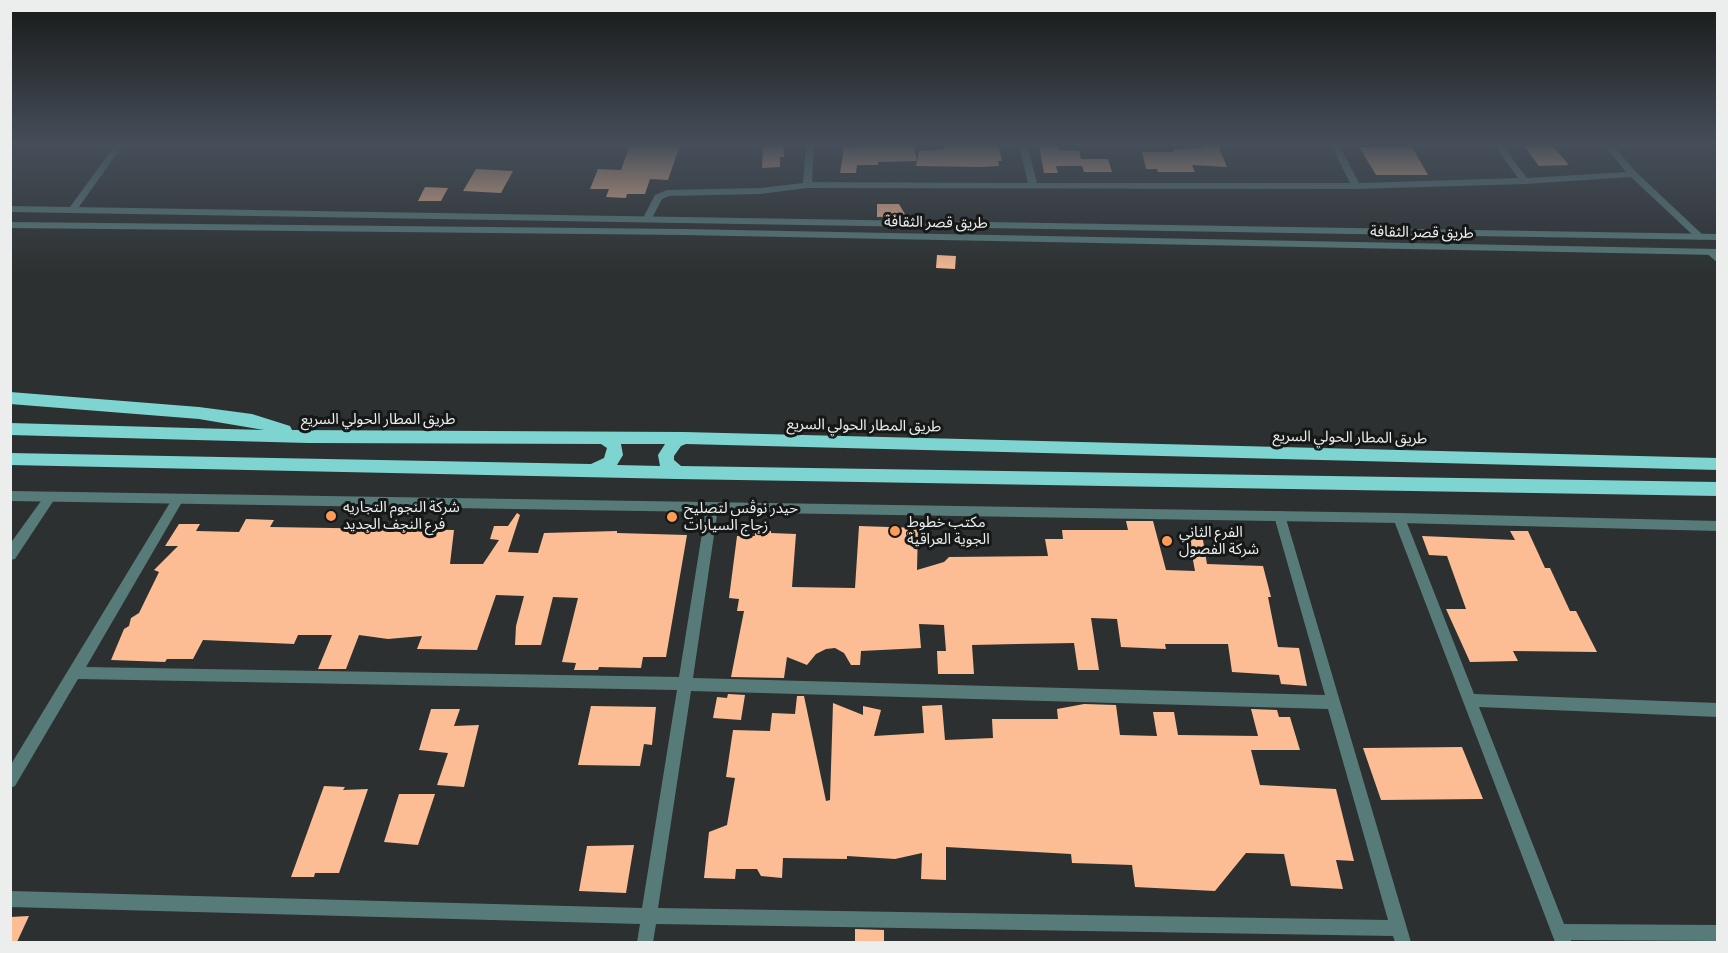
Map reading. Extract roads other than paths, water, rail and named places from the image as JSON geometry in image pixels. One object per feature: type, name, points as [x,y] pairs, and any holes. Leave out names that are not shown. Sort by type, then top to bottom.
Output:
[{"type":"highway","points":[[10,398],[200,413],[252,420],[308,437]]},
{"type":"highway","name":"طريق المطار الحولي السريع","points":[[10,429],[308,437],[684,438],[1718,464]]},
{"type":"highway","points":[[592,471],[602,468],[615,455],[615,447],[602,437]]},
{"type":"highway","points":[[677,473],[666,462],[666,455],[675,442],[684,438]]},
{"type":"highway","points":[[10,459],[677,473],[1718,489]]},
{"type":"street","points":[[73,209],[87,189]]},
{"type":"street","points":[[11,210],[648,218],[658,197],[667,193],[771,189]]},
{"type":"street","points":[[1649,189],[1700,237],[1718,237]]},
{"type":"street","name":"طريق قصر الثقافة","points":[[648,218],[1700,237]]},
{"type":"street","name":"طريق قصر الثقافة","points":[[10,225],[683,232],[1714,252]]},
{"type":"street","points":[[1650,236],[1662,251]]},
{"type":"street","points":[[1714,252],[1718,260]]},
{"type":"street","points":[[10,496],[1399,518],[1718,526]]},
{"type":"street","points":[[10,555],[50,497]]},
{"type":"street","points":[[10,781],[178,499]]},
{"type":"street","points":[[645,942],[712,508]]},
{"type":"street","points":[[10,899],[1401,935],[1280,516]]},
{"type":"street","points":[[1399,518],[1561,937],[1718,933]]},
{"type":"street","points":[[75,673],[686,684],[1334,702]]},
{"type":"street","points":[[1469,700],[1718,710]]},
{"type":"place","name":"شركة النجوم التجاريه فرع النجف الجديد","points":[[331,516]]},
{"type":"place","name":"حيدر نوڤس لتصليح زجاج السيارات","points":[[672,517]]},
{"type":"place","name":"مكتب خطوط الجوية العراقية","points":[[895,531]]},
{"type":"place","name":"الفرع الثاني شركة الفصول","points":[[1167,541]]}]
